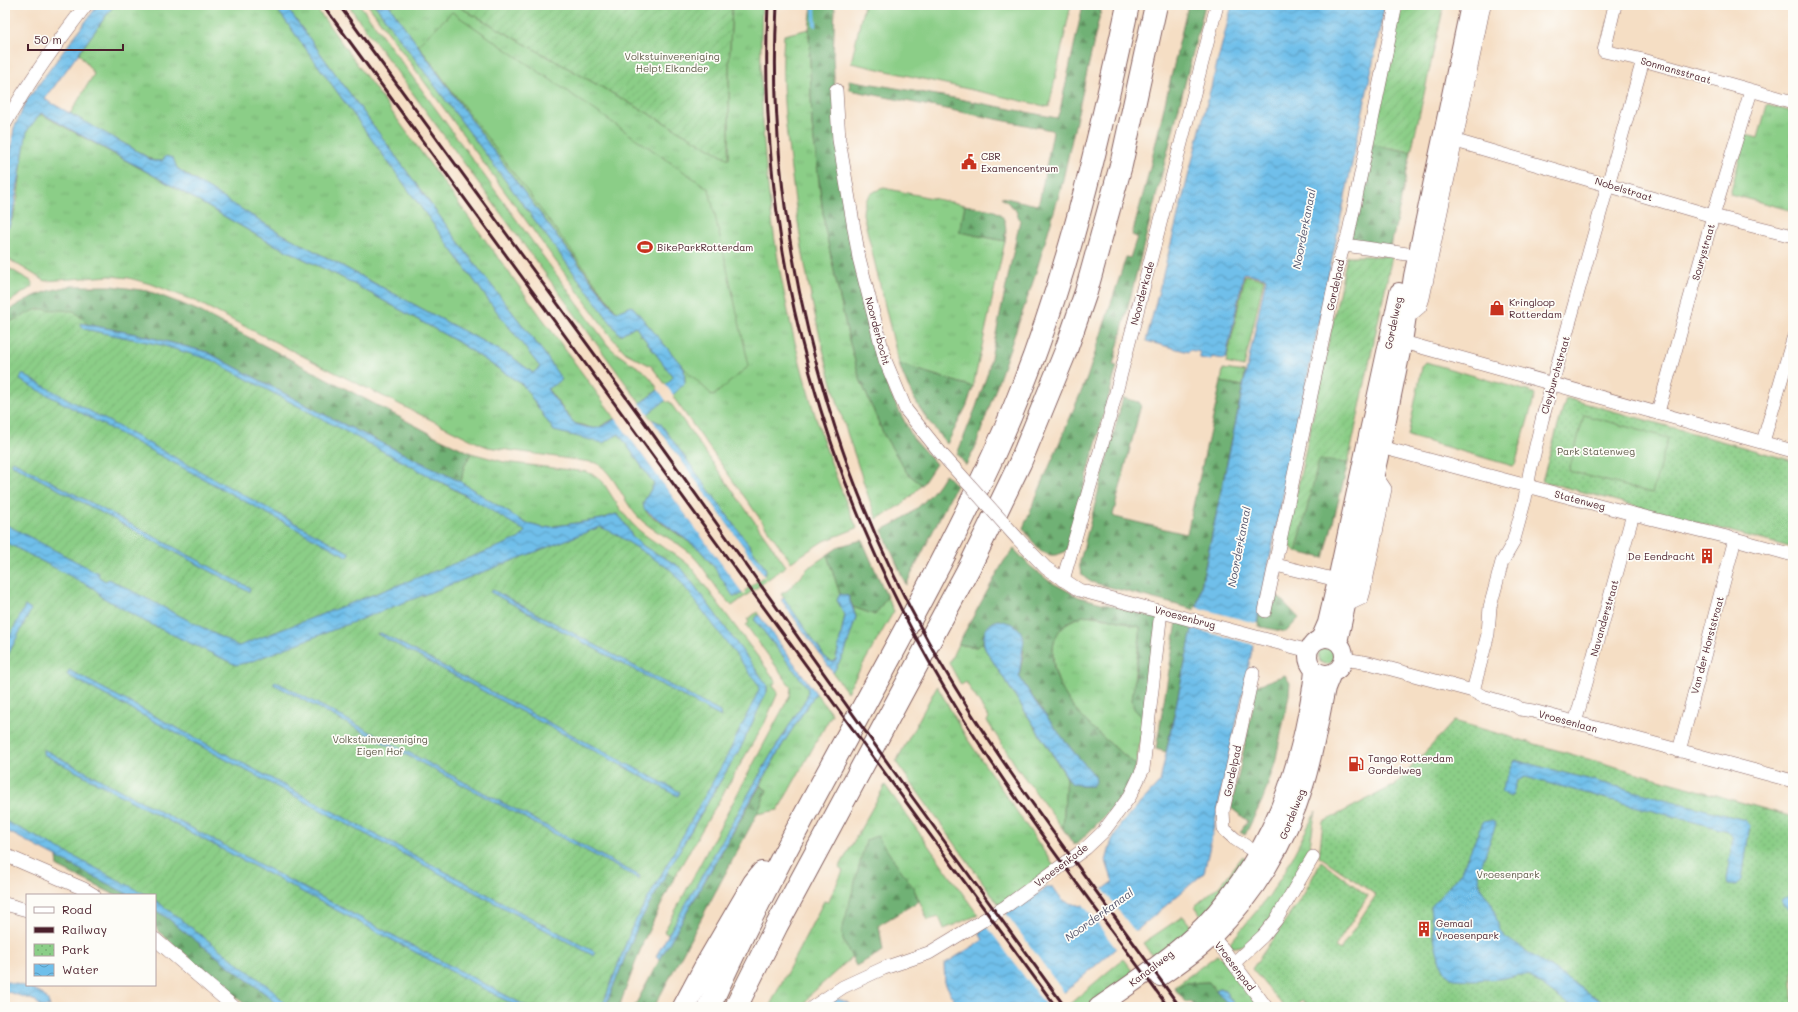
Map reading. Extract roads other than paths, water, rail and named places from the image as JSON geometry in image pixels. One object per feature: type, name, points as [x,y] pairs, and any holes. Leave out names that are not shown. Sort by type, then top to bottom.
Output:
[{"type":"highway","points":[[709,1007],[790,840],[952,539],[994,454],[1019,394],[1042,331],[1077,225],[1106,108],[1128,5]]},
{"type":"highway","points":[[736,1007],[777,925],[970,566],[1020,463],[1065,353],[1092,270],[1121,165],[1156,5]]},
{"type":"highway","points":[[684,1007],[754,883],[790,840]]},
{"type":"main road","name":"Gordelweg","points":[[1315,645],[1328,620],[1337,580],[1374,445],[1396,340],[1407,254],[1460,5]]},
{"type":"main road","name":"Gordelweg","points":[[1396,340],[1407,318],[1413,276],[1470,5]]},
{"type":"main road","name":"Gordelweg","points":[[1338,642],[1375,474],[1374,445]]},
{"type":"main road","points":[[1330,638],[1338,642],[1343,650],[1344,659],[1340,668],[1332,673],[1323,674],[1314,670],[1309,661],[1315,645],[1330,638]]},
{"type":"main road","name":"Gordelweg","points":[[1208,931],[1258,854],[1278,815],[1295,767],[1305,723],[1314,670]]},
{"type":"main road","name":"Gordelweg","points":[[1208,931],[1234,913],[1262,877],[1289,825],[1306,779],[1326,688],[1332,673]]},
{"type":"main road","name":"Kanaalweg","points":[[1098,1007],[1208,931]]},
{"type":"main road","name":"Kanaalweg","points":[[1117,1007],[1179,963],[1208,931]]},
{"type":"street","points":[[5,124],[27,87],[61,37],[86,5]]},
{"type":"street","name":"Noorderkade","points":[[1063,580],[1107,427],[1218,5]]},
{"type":"street","name":"Gordelpad","points":[[1265,612],[1341,254],[1396,5]]},
{"type":"street","name":"Gordelweg","points":[[1407,318],[1420,307],[1484,5]]},
{"type":"street","name":"Sonmansstraat","points":[[1615,5],[1604,51],[1643,60],[1751,92],[1793,102]]},
{"type":"street","name":"Cleyburchstraat","points":[[1474,691],[1488,634],[1492,600],[1502,562],[1513,543],[1542,420],[1554,383],[1643,60]]},
{"type":"street","name":"Noorderbocht","points":[[836,90],[839,140],[859,258],[885,360],[906,410],[939,451],[1018,539],[1046,568],[1063,580]]},
{"type":"street","name":"Sourystraat","points":[[1658,412],[1713,216],[1751,92]]},
{"type":"street","name":"Nobelstraat","points":[[1456,141],[1609,184],[1713,216],[1793,236]]},
{"type":"street","points":[[1344,245],[1407,254]]},
{"type":"street","points":[[1763,442],[1793,339]]},
{"type":"street","points":[[1396,340],[1658,412],[1793,451]]},
{"type":"street","name":"Statenweg","points":[[1374,445],[1793,555]]},
{"type":"street","name":"Navanderstraat","points":[[1575,722],[1633,514]]},
{"type":"street","name":"Van der Horststraat","points":[[1679,751],[1735,539]]},
{"type":"street","points":[[1276,565],[1337,580]]},
{"type":"street","name":"Vroesenbrug","points":[[1063,580],[1079,590],[1185,618],[1259,637],[1315,645]]},
{"type":"street","name":"Vroesenkade","points":[[813,1007],[843,987],[884,968],[930,954],[1005,907],[1086,848],[1103,832],[1130,796],[1143,769],[1161,611]]},
{"type":"street","name":"Vroesenlaan","points":[[1344,659],[1369,662],[1474,691],[1482,696],[1516,706],[1520,709],[1793,779]]},
{"type":"street","name":"Gordelpad","points":[[1253,673],[1223,811],[1224,828],[1235,839],[1258,854]]},
{"type":"street","points":[[5,855],[84,888],[93,894]]},
{"type":"street","points":[[1234,963],[1257,942],[1285,907],[1313,857]]},
{"type":"street","points":[[5,904],[26,910]]},
{"type":"street","name":"Vroesenpad","points":[[1208,931],[1234,963],[1266,1007]]},
{"type":"street","points":[[156,940],[234,1007]]},
{"type":"water","points":[[98,5],[114,5],[45,99],[46,100],[153,161],[162,161],[166,156],[173,158],[177,168],[185,174],[275,230],[512,357],[533,373],[540,367],[492,305],[274,5],[285,5],[468,255],[544,353],[562,380],[547,389],[566,414],[576,424],[592,428],[603,426],[650,396],[673,377],[635,326],[620,335],[375,5],[389,5],[529,199],[616,312],[632,306],[684,368],[685,383],[673,395],[625,431],[743,593],[738,596],[733,596],[712,564],[699,549],[644,509],[643,503],[654,484],[619,434],[603,443],[554,431],[523,385],[458,342],[341,277],[265,240],[167,183],[41,113],[27,131],[13,214],[9,227],[5,230],[5,196],[14,128],[27,100]]},
{"type":"water","name":"Noorderkanaal","points":[[1232,5],[1385,5],[1252,650],[1204,873],[1060,996],[1044,1007],[945,1007],[955,1001],[945,983],[944,964],[983,940],[979,933],[997,919],[1048,887],[1053,887],[1063,901],[1081,906],[1113,882],[1106,861],[1112,840],[1121,824],[1160,782],[1266,278],[1244,273],[1226,358],[1212,357],[1211,360],[1200,358],[1200,352],[1190,350],[1189,352],[1146,341]]},
{"type":"water","points":[[80,323],[141,335],[207,352],[321,413],[461,482],[525,523],[543,528],[602,519],[616,514],[637,541],[683,570],[765,682],[767,685],[767,691],[741,747],[694,825],[639,923],[605,1007],[602,1007],[632,927],[727,756],[759,690],[758,684],[677,577],[671,570],[614,533],[600,527],[250,662],[236,665],[146,622],[100,596],[99,593],[93,588],[5,542],[5,524],[98,573],[99,577],[105,581],[109,579],[239,646],[518,539],[525,531],[469,497],[211,360],[161,345],[84,329]]},
{"type":"water","points":[[22,374],[350,553],[348,557],[20,380]]},
{"type":"water","points":[[651,419],[660,423],[765,567],[766,571],[764,576]]},
{"type":"water","points":[[13,461],[250,588],[249,592],[11,464]]},
{"type":"water","points":[[493,590],[720,712],[721,717],[490,592]]},
{"type":"water","points":[[840,594],[848,596],[856,617],[845,652],[833,673],[781,600],[784,598],[827,660],[833,662],[836,660],[845,615],[837,600]]},
{"type":"water","points":[[25,606],[31,610],[5,661],[5,633],[10,636]]},
{"type":"water","points":[[759,615],[816,693],[784,742],[660,959],[656,956],[769,758],[807,697],[807,687],[754,619]]},
{"type":"water","points":[[999,620],[1013,624],[1020,630],[1024,640],[1019,676],[1036,703],[1072,750],[1095,776],[1096,781],[1092,786],[1081,786],[1071,783],[985,649],[985,631],[990,624]]},
{"type":"water","points":[[381,633],[680,792],[678,796],[377,634]]},
{"type":"water","points":[[69,670],[595,952],[594,956],[67,675]]},
{"type":"water","points":[[275,681],[640,876],[639,879],[273,684]]},
{"type":"water","points":[[43,749],[528,1007],[518,1007],[43,754]]},
{"type":"water","points":[[1515,760],[1745,820],[1750,825],[1742,880],[1737,886],[1728,885],[1726,879],[1733,838],[1728,831],[1525,777],[1517,781],[1512,796],[1508,796],[1501,791]]},
{"type":"water","points":[[1493,820],[1496,824],[1478,875],[1481,888],[1492,904],[1500,930],[1505,937],[1610,1007],[1572,1007],[1529,976],[1518,975],[1499,979],[1473,980],[1454,979],[1446,973],[1440,962],[1435,943],[1430,908],[1461,872],[1483,822]]},
{"type":"water","points":[[5,821],[145,894],[127,894],[5,830]]},
{"type":"water","points":[[1786,897],[1793,897],[1793,912],[1783,906],[1782,900]]},
{"type":"water","points":[[156,901],[273,990],[288,1007],[279,1007],[267,995],[169,919],[156,911]]},
{"type":"water","points":[[5,981],[25,986],[38,992],[48,1001],[50,1007],[40,1007],[36,1001],[5,991]]},
{"type":"water","points":[[1220,988],[1225,991],[1236,1007],[1230,1007],[1216,990]]},
{"type":"water","points":[[838,999],[847,1002],[853,1007],[824,1007],[830,1002]]},
{"type":"waterway","points":[[814,5],[815,25]]},
{"type":"railway","points":[[323,5],[1056,1007]]},
{"type":"railway","points":[[339,5],[642,419],[910,794],[1065,1007]]},
{"type":"railway","points":[[768,5],[767,98],[774,191],[789,282],[810,373],[838,461],[872,548],[913,631],[959,712],[983,750],[1061,861],[1168,1007]]},
{"type":"railway","points":[[777,5],[776,86],[781,168],[792,251],[809,333],[831,414],[858,493],[891,569],[928,641],[963,701],[1061,844],[1180,1007]]},
{"type":"place","name":"CBR Examencentrum","points":[[969,162]]},
{"type":"place","name":"BikeParkRotterdam","points":[[645,247]]},
{"type":"place","name":"Kringloop Rotterdam","points":[[1497,308]]},
{"type":"place","name":"De Eendracht","points":[[1707,556]]},
{"type":"place","name":"Tango Rotterdam Gordelweg","points":[[1356,764]]},
{"type":"place","name":"Gemaal Vroesenpark","points":[[1424,929]]},
{"type":"park label","name":"Volkstuinvereniging Helpt Elkander","points":[[672,62]]},
{"type":"park label","name":"Park Statenweg","points":[[1596,451]]},
{"type":"park label","name":"Volkstuinvereniging Eigen Hof","points":[[380,744]]},
{"type":"park label","name":"Vroesenpark","points":[[1508,874]]}]
